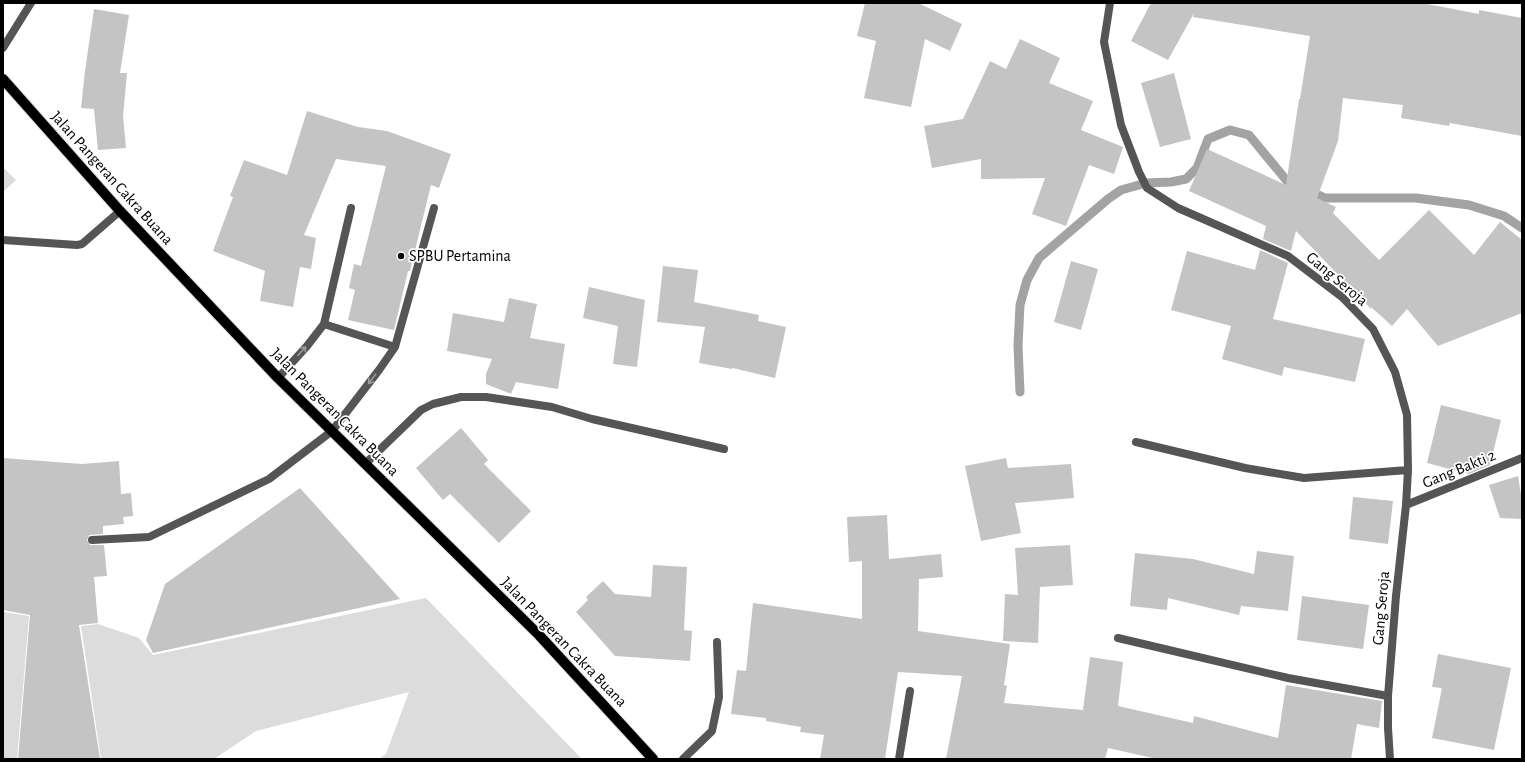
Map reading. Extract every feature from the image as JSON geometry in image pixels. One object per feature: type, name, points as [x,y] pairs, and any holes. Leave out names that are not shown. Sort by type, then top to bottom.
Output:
[{"type":"main road","name":"Jalan Pangeran Cakra Buana","points":[[3,79],[120,211],[278,378],[539,635],[653,759]]},
{"type":"street","points":[[3,48],[31,3]]},
{"type":"street","name":"Gang Seroja","points":[[1110,3],[1104,42],[1121,125],[1139,172],[1147,188],[1178,208],[1288,256],[1342,297],[1373,329],[1395,372],[1407,415],[1408,470],[1388,696],[1390,759]]},
{"type":"street","points":[[278,378],[307,346],[324,324],[352,208]]},
{"type":"street","points":[[92,540],[149,537],[269,479],[332,431],[395,347],[434,208]]},
{"type":"street","points":[[3,240],[77,245],[82,244],[120,211]]},
{"type":"street","points":[[324,324],[395,347]]},
{"type":"street","points":[[366,463],[421,410],[433,404],[461,397],[486,397],[552,407],[599,420],[724,449]]},
{"type":"street","points":[[1136,442],[1245,468],[1304,478],[1408,470]]},
{"type":"street","name":"Gang Bakti 2","points":[[1406,505],[1522,458]]},
{"type":"street","points":[[1118,638],[1288,678],[1388,696]]},
{"type":"street","points":[[683,759],[712,731],[719,696],[717,642]]},
{"type":"street","points":[[899,759],[910,691]]},
{"type":"shaded area","points":[[3,167],[16,180],[3,192]]},
{"type":"shaded area","points":[[426,598],[582,759],[379,759],[386,754],[409,692],[256,731],[214,759],[101,759],[81,626],[98,624],[139,638],[153,655]]},
{"type":"shaded area","points":[[3,612],[29,616],[17,759],[3,759]]},
{"type":"building","points":[[865,3],[918,3],[962,24],[950,51],[925,39],[911,107],[864,98],[876,41],[857,36]]},
{"type":"building","points":[[1151,3],[1422,3],[1479,14],[1479,10],[1522,18],[1522,136],[1450,123],[1449,126],[1401,118],[1403,105],[1343,98],[1338,141],[1317,198],[1336,207],[1333,213],[1379,260],[1429,210],[1474,255],[1500,222],[1522,240],[1522,313],[1438,346],[1407,309],[1392,326],[1371,307],[1371,309],[1296,231],[1291,251],[1263,239],[1266,226],[1189,191],[1207,149],[1286,185],[1310,36],[1193,17],[1194,13],[1168,60],[1131,41]]},
{"type":"building","points":[[94,9],[129,15],[120,73],[127,73],[123,116],[126,148],[98,150],[94,109],[81,108]]},
{"type":"building","points":[[1020,39],[1060,58],[1049,83],[1093,101],[1081,130],[1123,147],[1114,174],[1089,165],[1066,226],[1032,214],[1045,178],[981,179],[981,159],[932,168],[924,126],[963,119],[990,61],[1006,69]]},
{"type":"building","points":[[1174,73],[1191,139],[1160,147],[1141,83]]},
{"type":"building","points":[[307,111],[358,127],[387,131],[451,154],[439,188],[431,185],[394,330],[348,320],[355,290],[349,288],[354,264],[361,266],[386,166],[336,159],[304,235],[316,238],[311,269],[300,267],[293,307],[260,301],[265,271],[213,251],[233,197],[230,196],[244,160],[287,175]]},
{"type":"building","points":[[1260,250],[1288,263],[1273,319],[1365,339],[1355,382],[1284,367],[1282,376],[1222,359],[1231,326],[1171,310],[1187,251],[1255,270]]},
{"type":"building","points":[[1071,261],[1098,269],[1081,330],[1054,322]]},
{"type":"building","points":[[663,266],[698,270],[694,302],[759,315],[758,321],[786,327],[775,378],[733,368],[699,363],[705,327],[657,322]]},
{"type":"building","points":[[589,287],[645,300],[637,367],[613,364],[618,326],[583,318]]},
{"type":"building","points":[[509,298],[537,304],[530,338],[565,344],[558,389],[516,382],[511,394],[486,384],[486,374],[492,359],[447,351],[453,313],[504,322]]},
{"type":"building","points":[[1441,405],[1501,420],[1490,465],[1469,474],[1427,463]]},
{"type":"building","points":[[461,428],[488,460],[484,464],[531,511],[499,543],[450,494],[443,500],[416,468]]},
{"type":"building","points":[[3,458],[82,464],[119,461],[121,494],[131,493],[133,516],[123,517],[124,524],[103,526],[103,534],[89,535],[87,540],[90,545],[104,545],[107,576],[94,577],[98,623],[79,625],[100,759],[18,759],[30,615],[3,610]]},
{"type":"building","points":[[1006,458],[1008,468],[1071,464],[1074,498],[1015,503],[1021,533],[981,541],[965,466]]},
{"type":"building","points":[[1518,476],[1522,501],[1522,519],[1500,518],[1489,485]]},
{"type":"building","points":[[300,488],[400,599],[153,653],[146,640],[165,584]]},
{"type":"building","points":[[1353,497],[1393,501],[1388,544],[1349,539]]},
{"type":"building","points":[[887,515],[889,559],[941,554],[943,577],[919,579],[918,631],[1010,644],[1004,685],[1007,686],[1004,703],[1083,710],[1090,657],[1123,662],[1118,706],[1193,723],[1194,716],[1278,738],[1286,685],[1382,701],[1379,728],[1357,724],[1351,759],[1157,759],[1108,748],[1105,759],[946,759],[962,676],[898,672],[885,759],[820,759],[824,735],[800,732],[801,727],[766,721],[766,718],[731,714],[737,670],[746,671],[753,603],[862,619],[862,561],[849,562],[847,517]]},
{"type":"building","points":[[1070,545],[1073,585],[1040,587],[1038,643],[1003,641],[1005,594],[1018,595],[1015,548]]},
{"type":"building","points":[[1257,551],[1294,556],[1288,611],[1241,606],[1239,615],[1168,598],[1167,610],[1130,606],[1135,553],[1193,559],[1254,574]]},
{"type":"building","points":[[653,565],[687,567],[684,630],[692,631],[690,661],[615,656],[576,612],[588,600],[586,597],[603,581],[615,594],[651,597]]},
{"type":"building","points":[[1302,596],[1369,605],[1363,649],[1297,640]]},
{"type":"building","points":[[1438,654],[1511,668],[1494,750],[1432,738],[1442,688],[1432,687]]},
{"type":"waterway","points":[[1020,392],[1018,346],[1020,305],[1027,280],[1039,258],[1108,199],[1121,190],[1146,183],[1171,182],[1186,179],[1197,168],[1208,139],[1230,130],[1249,135],[1287,181],[1296,185]]},
{"type":"waterway","points":[[1308,190],[1325,198],[1416,198],[1469,205],[1504,216],[1522,228]]},
{"type":"place","name":"SPBU Pertamina","points":[[401,256]]}]
